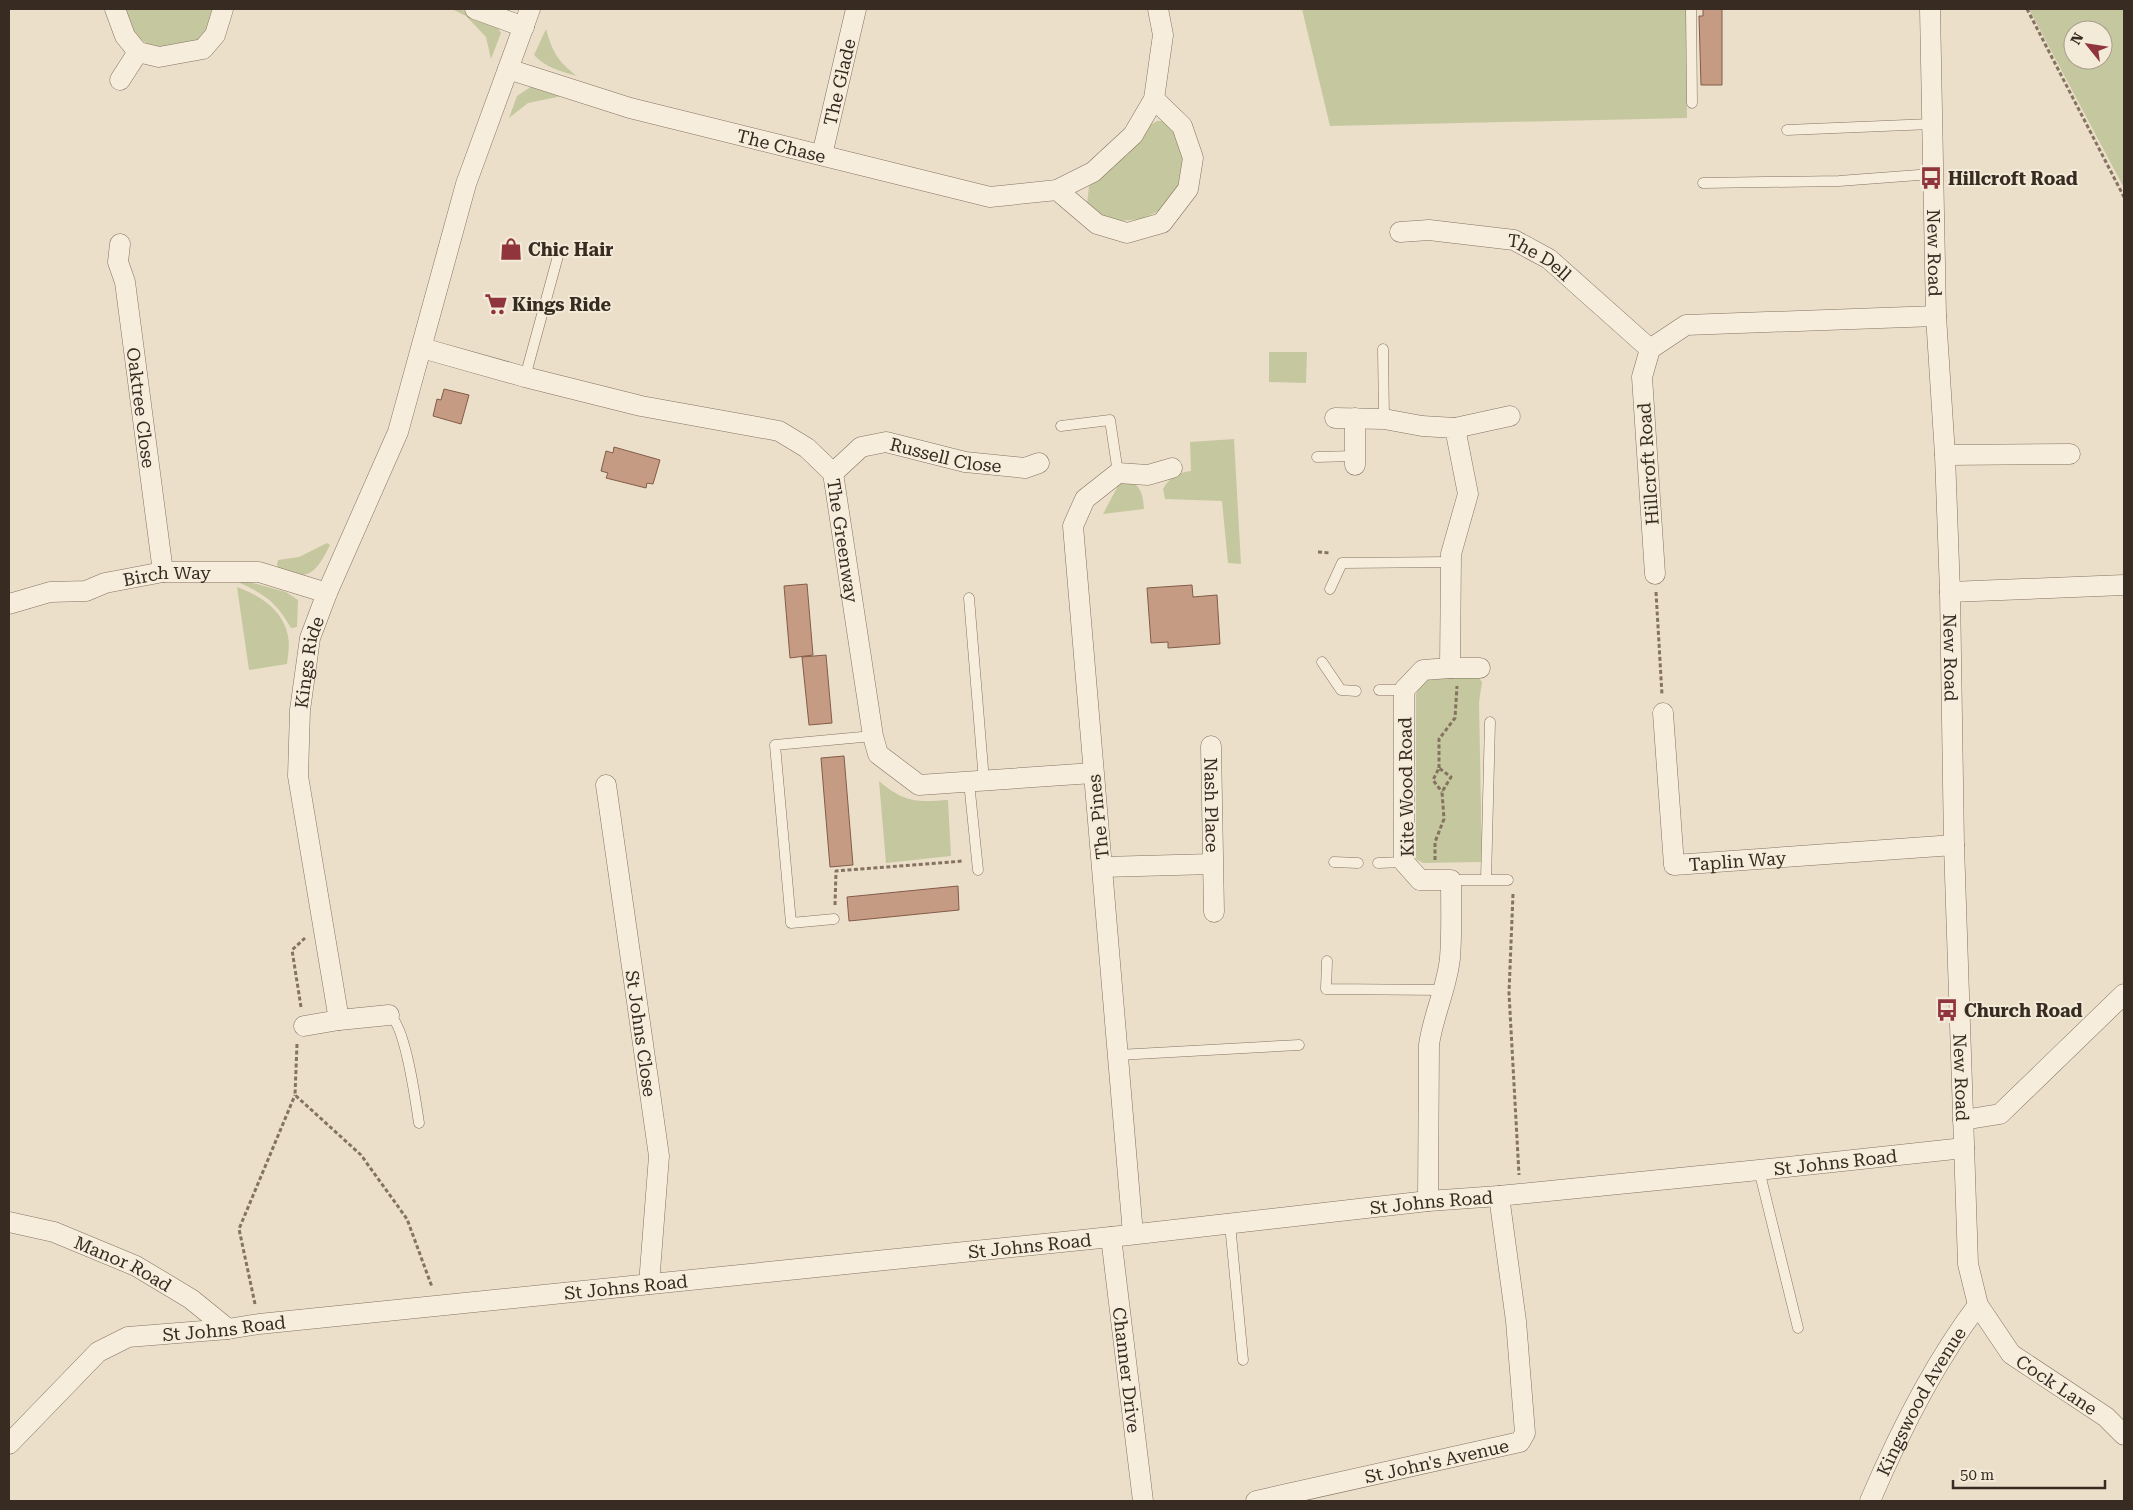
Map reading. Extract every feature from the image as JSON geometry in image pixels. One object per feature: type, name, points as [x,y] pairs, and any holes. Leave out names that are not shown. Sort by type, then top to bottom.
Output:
[{"type":"street","points":[[115,9],[126,36],[138,52],[159,57],[203,49],[215,35],[223,9]]},
{"type":"street","points":[[475,9],[527,18]]},
{"type":"street","name":"The Glade","points":[[822,155],[856,9]]},
{"type":"street","name":"The Chase","points":[[508,69],[630,108],[990,197],[1057,190],[1093,172],[1133,135],[1154,99],[1163,35],[1158,9]]},
{"type":"street","name":"New Road","points":[[1930,9],[1936,316],[1945,455],[1950,592],[1954,845],[1968,1264],[1978,1305]]},
{"type":"street","name":"Kings Ride","points":[[339,1020],[298,776],[300,710],[310,638],[398,432],[466,184],[527,18]]},
{"type":"street","points":[[120,80],[138,52]]},
{"type":"street","points":[[1057,190],[1097,224],[1127,233],[1162,223],[1188,189],[1193,158],[1182,126],[1154,99]]},
{"type":"street","name":"The Dell","points":[[1400,232],[1429,230],[1514,240],[1549,259],[1650,349]]},
{"type":"street","name":"Oaktree Close","points":[[120,244],[118,262],[125,282],[163,572]]},
{"type":"street","points":[[1650,349],[1686,326],[1936,316]]},
{"type":"street","name":"The Greenway","points":[[422,348],[525,377],[641,406],[779,431],[807,448],[833,473],[873,736],[878,754],[919,785],[1093,773]]},
{"type":"street","name":"Hillcroft Road","points":[[1650,349],[1642,377],[1655,574]]},
{"type":"street","points":[[1335,418],[1384,419],[1422,426],[1455,428],[1510,416]]},
{"type":"street","points":[[1355,418],[1355,461]]},
{"type":"street","points":[[1450,668],[1451,554],[1468,494],[1455,428]]},
{"type":"street","name":"Russell Close","points":[[833,473],[861,447],[886,442],[965,462],[1026,468],[1039,463]]},
{"type":"street","points":[[1945,455],[2070,454]]},
{"type":"street","points":[[1118,473],[1148,475],[1172,468]]},
{"type":"street","name":"The Pines","points":[[1118,473],[1085,499],[1073,526],[1133,1234]]},
{"type":"street","name":"Birch Way","points":[[9,604],[50,592],[86,591],[105,583],[163,572],[259,572],[328,593]]},
{"type":"street","points":[[1950,592],[2124,585]]},
{"type":"street","points":[[1404,690],[1423,670],[1480,668]]},
{"type":"street","name":"Kite Wood Road","points":[[1404,690],[1404,862],[1420,880],[1443,880]]},
{"type":"street","name":"Taplin Way","points":[[1663,713],[1674,865],[1954,845]]},
{"type":"street","name":"Nash Place","points":[[1211,746],[1214,912]]},
{"type":"street","name":"St Johns Close","points":[[606,785],[659,1156],[649,1284]]},
{"type":"street","name":"Nash Place","points":[[1103,867],[1212,864]]},
{"type":"street","points":[[1428,1201],[1429,1045],[1431,1029],[1450,959],[1443,880]]},
{"type":"street","points":[[1963,1120],[2000,1114],[2124,994]]},
{"type":"street","points":[[304,1026],[389,1015]]},
{"type":"street","name":"St Johns Road","points":[[9,1444],[98,1352],[128,1337],[228,1329],[259,1324],[1112,1237],[1428,1201],[1499,1196],[1964,1148]]},
{"type":"street","name":"St John's Avenue","points":[[1256,1501],[1520,1442],[1525,1433],[1518,1340],[1499,1196]]},
{"type":"street","name":"Manor Road","points":[[9,1222],[54,1232],[136,1266],[191,1299],[228,1329]]},
{"type":"street","name":"Channer Drive","points":[[1112,1237],[1143,1501]]},
{"type":"street","name":"Cock Lane","points":[[1978,1305],[2011,1354],[2106,1417],[2124,1435]]},
{"type":"street","name":"Kingswood Avenue","points":[[1870,1501],[1930,1378],[1957,1333],[1978,1305]]},
{"type":"lane","points":[[1691,9],[1692,102]]},
{"type":"lane","points":[[1788,130],[1931,124]]},
{"type":"lane","points":[[1703,183],[1840,181],[1932,174]]},
{"type":"lane","points":[[525,377],[558,256]]},
{"type":"lane","points":[[1383,349],[1384,419]]},
{"type":"lane","points":[[1061,426],[1110,420],[1118,473]]},
{"type":"lane","points":[[1317,457],[1355,461]]},
{"type":"lane","points":[[1330,589],[1342,563],[1451,562]]},
{"type":"lane","points":[[970,598],[976,782],[976,860],[978,870]]},
{"type":"lane","points":[[1322,662],[1341,690],[1356,691]]},
{"type":"lane","points":[[1378,690],[1404,690]]},
{"type":"lane","points":[[1486,880],[1490,722]]},
{"type":"lane","points":[[834,919],[791,923],[775,744],[873,736]]},
{"type":"lane","points":[[1334,862],[1358,863]]},
{"type":"lane","points":[[1378,863],[1404,862]]},
{"type":"lane","points":[[1443,880],[1508,880]]},
{"type":"lane","points":[[1327,961],[1326,989],[1443,990]]},
{"type":"lane","points":[[389,1015],[394,1018],[398,1025],[405,1046],[419,1124]]},
{"type":"lane","points":[[1118,1055],[1299,1045]]},
{"type":"lane","points":[[1759,1170],[1798,1328]]},
{"type":"lane","points":[[1230,1224],[1244,1360]]},
{"type":"path","points":[[2027,9],[2124,197]]},
{"type":"path","points":[[1655,574],[1663,713]]},
{"type":"path","points":[[1443,880],[1435,842],[1444,819],[1442,792],[1434,780],[1439,768],[1439,739],[1455,718],[1458,678],[1450,668]]},
{"type":"path","points":[[1439,768],[1451,777],[1442,792]]},
{"type":"path","points":[[834,919],[836,871],[976,860]]},
{"type":"path","points":[[1508,880],[1513,894],[1509,993],[1520,1193]]},
{"type":"path","points":[[259,1324],[239,1229],[295,1095],[297,1041],[304,1026],[292,950],[309,935]]},
{"type":"path","points":[[295,1095],[361,1155],[407,1219],[433,1289],[437,1307]]},
{"type":"green space","points":[[123,9],[214,9],[207,34],[192,45],[156,49],[132,34]]},
{"type":"green space","points":[[452,9],[480,15],[498,28],[501,33],[491,59],[486,37],[466,16]]},
{"type":"green space","points":[[1302,9],[1686,9],[1687,118],[1330,126]]},
{"type":"green space","points":[[2029,9],[2124,9],[2124,188]]},
{"type":"green space","points":[[546,29],[557,56],[577,76],[548,66],[534,55]]},
{"type":"green space","points":[[532,86],[567,95],[528,103],[509,118],[517,96]]},
{"type":"green space","points":[[1157,121],[1168,121],[1176,127],[1185,165],[1175,196],[1161,210],[1141,219],[1120,221],[1102,216],[1087,204],[1089,186],[1111,168],[1146,127]]},
{"type":"green space","points":[[1269,352],[1307,352],[1306,383],[1269,382]]},
{"type":"green space","points":[[1234,439],[1241,564],[1228,563],[1222,501],[1165,499],[1163,489],[1174,476],[1191,471],[1190,442]]},
{"type":"green space","points":[[1131,481],[1138,487],[1141,493],[1144,509],[1103,514],[1120,482]]},
{"type":"green space","points":[[327,543],[330,545],[321,562],[311,572],[298,575],[279,571],[278,560],[299,557]]},
{"type":"green space","points":[[242,580],[286,592],[298,600],[297,627],[291,628],[276,606],[264,596],[240,583]]},
{"type":"green space","points":[[237,587],[254,595],[276,611],[289,639],[287,664],[249,670]]},
{"type":"green space","points":[[1477,675],[1482,682],[1479,702],[1482,862],[1423,863],[1416,859],[1416,694],[1422,682],[1432,677]]},
{"type":"green space","points":[[879,781],[896,794],[911,800],[948,800],[951,856],[886,863]]},
{"type":"building","points":[[1703,9],[1722,9],[1722,85],[1701,85],[1699,16],[1703,16]]},
{"type":"building","points":[[444,389],[469,395],[461,424],[433,416],[437,399],[441,400]]},
{"type":"building","points":[[614,447],[660,460],[653,484],[647,483],[646,488],[606,478],[608,473],[601,471],[606,451],[613,453]]},
{"type":"building","points":[[807,584],[813,655],[790,658],[784,586]]},
{"type":"building","points":[[1192,585],[1193,597],[1217,595],[1220,644],[1168,648],[1168,642],[1151,643],[1147,588]]},
{"type":"building","points":[[826,655],[832,723],[809,725],[802,657]]},
{"type":"building","points":[[844,756],[853,865],[830,867],[821,758]]},
{"type":"building","points":[[958,886],[959,910],[849,921],[847,897]]},
{"type":"place","name":"Hillcroft Road","points":[[1931,178]]},
{"type":"place","name":"Chic Hair","points":[[511,249]]},
{"type":"place","name":"Kings Ride","points":[[496,304]]},
{"type":"place","name":"Church Road","points":[[1947,1010]]}]
